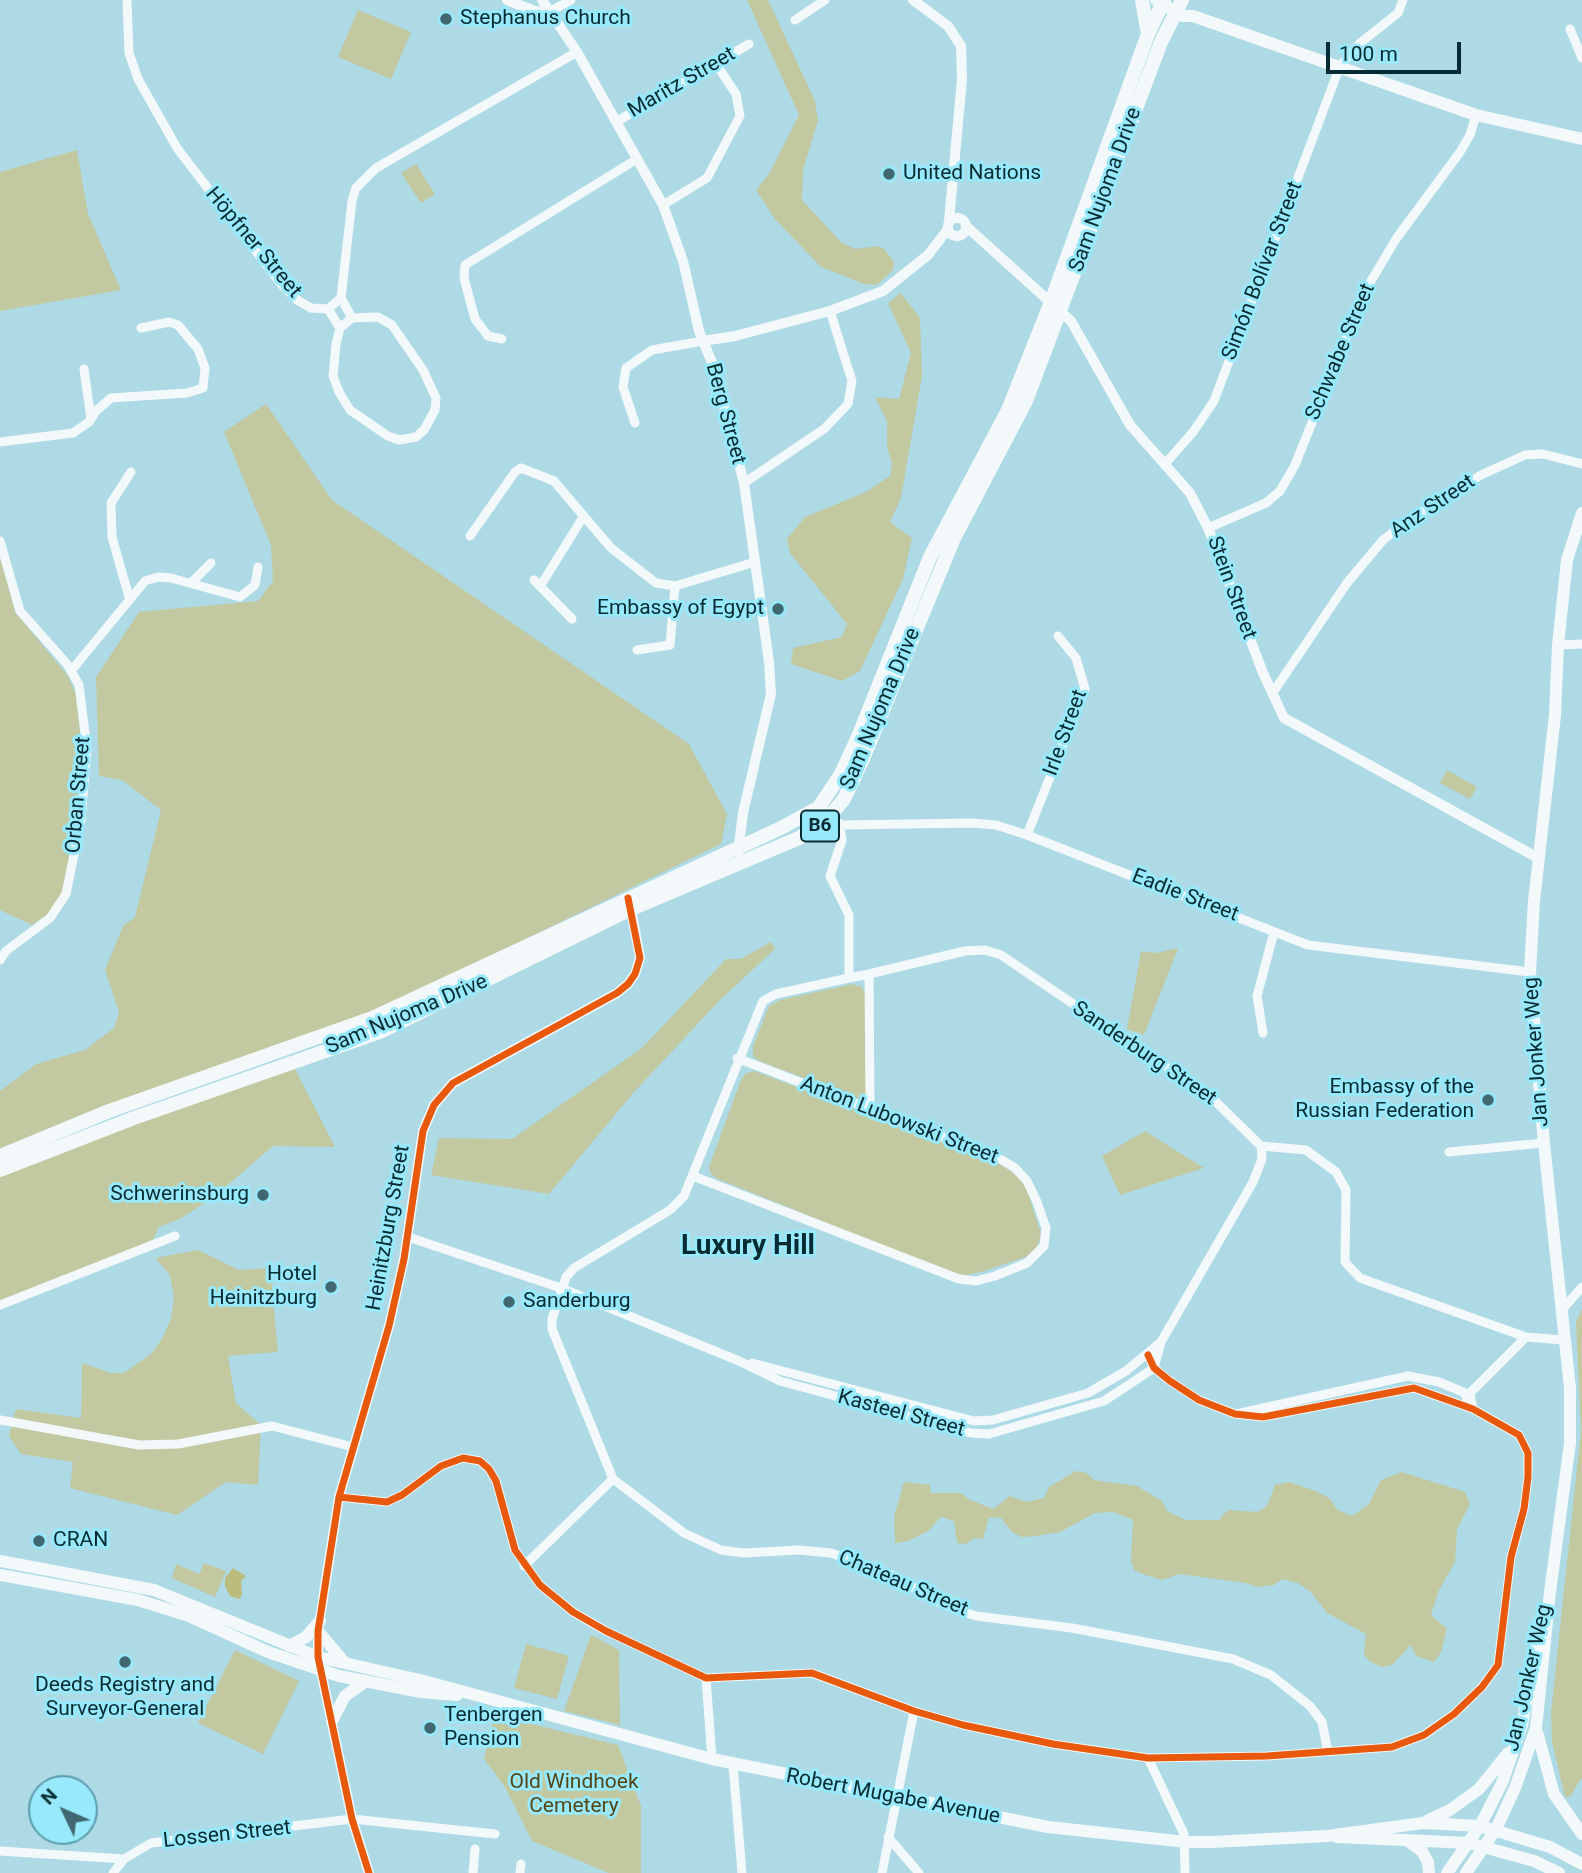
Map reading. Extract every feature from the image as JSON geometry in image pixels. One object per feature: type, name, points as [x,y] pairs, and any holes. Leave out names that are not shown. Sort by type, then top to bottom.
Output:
[{"type":"highway","points":[[1142,0],[1148,34]]},
{"type":"highway","name":"Sam Nujoma Drive","points":[[0,1156],[109,1111],[372,1018],[630,903],[809,833],[830,816],[844,799],[862,761],[954,538],[1019,417],[1148,34],[1170,3]]},
{"type":"highway","name":"Sam Nujoma Drive","points":[[1056,307],[1170,3]]},
{"type":"highway","name":"Sam Nujoma Drive","points":[[0,1170],[122,1122],[380,1032],[738,846],[830,816]]},
{"type":"main road","points":[[1170,3],[1193,16],[1476,115],[1582,139]]},
{"type":"main road","name":"Jan Jonker Weg","points":[[1466,1873],[1496,1829],[1516,1788],[1536,1728],[1550,1592],[1572,1426],[1530,972],[1538,858],[1555,715],[1566,560],[1582,513]]},
{"type":"main road","name":"Robert Mugabe Avenue","points":[[0,1561],[154,1590],[318,1657],[424,1681],[733,1765],[1048,1827],[1186,1842],[1327,1836],[1423,1823],[1480,1826],[1550,1847],[1582,1864]]},
{"type":"main road","name":"Robert Mugabe Avenue","points":[[0,1575],[151,1604],[189,1616],[268,1652],[321,1671],[421,1692],[468,1695]]},
{"type":"main road","name":"Jan Jonker Weg","points":[[1447,1873],[1480,1826],[1502,1783],[1522,1725],[1542,1616],[1550,1592]]},
{"type":"main road","points":[[289,1646],[319,1626],[346,1663]]},
{"type":"main road","points":[[332,1721],[345,1696],[366,1681]]},
{"type":"main road","points":[[1423,1823],[1450,1810],[1479,1789],[1502,1763],[1522,1725]]},
{"type":"main road","points":[[1536,1728],[1554,1794],[1582,1834]]},
{"type":"main road","name":"Robert Mugabe Avenue","points":[[1327,1836],[1469,1843],[1534,1861],[1559,1873]]},
{"type":"main road","points":[[1408,1841],[1422,1852],[1428,1862],[1429,1873]]},
{"type":"street","name":"Höpfner Street","points":[[127,0],[130,53],[138,79],[177,148],[281,284],[297,300],[312,308],[328,309],[341,298]]},
{"type":"street","points":[[507,0],[549,12],[571,0]]},
{"type":"street","name":"Berg Street","points":[[542,0],[577,52],[663,205],[683,261],[744,483],[771,694],[738,846],[737,862]]},
{"type":"street","points":[[795,20],[825,0]]},
{"type":"street","points":[[635,423],[622,379],[630,363],[652,350],[735,336],[830,311],[889,287],[936,248],[954,228],[952,196],[962,79],[961,46],[948,26],[913,0]]},
{"type":"street","points":[[1340,66],[1360,43],[1398,13],[1402,0]]},
{"type":"street","points":[[1570,29],[1582,58]]},
{"type":"street","name":"Maritz Street","points":[[616,122],[749,44]]},
{"type":"street","points":[[352,318],[341,298],[352,201],[356,188],[376,168],[577,52]]},
{"type":"street","points":[[663,205],[707,178],[740,116],[736,94],[716,64]]},
{"type":"street","name":"Simón Bolívar Street","points":[[1165,464],[1214,401],[1340,66]]},
{"type":"street","name":"Schwabe Street","points":[[1208,528],[1266,503],[1280,491],[1295,465],[1365,291],[1396,239],[1460,152],[1470,135],[1476,115]]},
{"type":"street","points":[[502,339],[488,336],[475,319],[464,278],[465,265],[636,159]]},
{"type":"street","name":"Stein Street","points":[[954,228],[966,226],[1056,307],[1081,337],[1130,425],[1190,493],[1208,528],[1272,694],[1290,723],[1538,858]]},
{"type":"street","name":"Stein Street","points":[[954,228],[985,243]]},
{"type":"street","points":[[328,309],[340,328],[333,376],[343,401],[350,410],[388,436],[399,440],[416,437],[424,430],[435,410],[436,398],[423,370],[392,326],[378,317],[352,318],[340,328]]},
{"type":"street","points":[[744,483],[824,429],[848,404],[852,381],[830,311]]},
{"type":"street","points":[[0,442],[73,433],[111,398],[197,392],[203,388],[205,368],[198,349],[178,325],[169,322],[141,328]]},
{"type":"street","points":[[84,369],[91,419]]},
{"type":"street","name":"Anz Street","points":[[1272,694],[1347,583],[1383,540],[1406,522],[1480,475],[1525,455],[1543,454],[1582,464]]},
{"type":"street","points":[[470,536],[519,468],[554,481],[583,517],[637,571],[656,583],[676,586],[754,562]]},
{"type":"street","points":[[129,597],[112,537],[111,503],[131,472]]},
{"type":"street","points":[[572,619],[537,583],[583,517]]},
{"type":"street","name":"Orban Street","points":[[0,541],[20,611],[71,671],[81,692],[87,749],[81,820],[62,902],[50,918],[6,951],[0,960]]},
{"type":"street","points":[[191,583],[211,562]]},
{"type":"street","points":[[71,671],[129,597],[151,578],[171,578],[240,597],[255,585],[258,567]]},
{"type":"street","points":[[637,650],[670,645],[676,586]]},
{"type":"street","name":"Irle Street","points":[[1027,835],[1084,689],[1080,666],[1058,636]]},
{"type":"street","points":[[1558,645],[1582,644]]},
{"type":"street","points":[[561,1288],[574,1268],[678,1203],[693,1175],[737,1058],[760,1005],[766,998],[849,978],[849,915],[830,876],[842,840],[830,816]]},
{"type":"street","name":"Eadie Street","points":[[830,816],[979,823],[1027,835],[1274,932],[1325,949],[1530,972]]},
{"type":"street","name":"Heinitzburg Street","points":[[369,1873],[352,1819],[318,1657],[319,1626],[339,1497],[389,1326],[408,1237],[423,1130],[440,1096],[462,1077],[617,993],[628,984],[640,958],[630,903]]},
{"type":"street","points":[[1263,1033],[1257,996],[1274,932]]},
{"type":"street","name":"Sanderburg Street","points":[[849,978],[965,951],[993,952],[1212,1098],[1261,1146]]},
{"type":"street","points":[[869,974],[870,1108]]},
{"type":"street","name":"Anton Lubowski Street","points":[[693,1175],[958,1279],[989,1278],[1036,1256],[1046,1241],[1044,1221],[1027,1181],[1015,1168],[1002,1160],[737,1058]]},
{"type":"street","points":[[1449,1152],[1544,1143]]},
{"type":"street","points":[[1261,1146],[1306,1150],[1341,1178],[1346,1190],[1343,1254],[1348,1267],[1360,1278],[1526,1337],[1564,1340]]},
{"type":"street","name":"Kasteel Street","points":[[739,1360],[982,1422],[1088,1393],[1149,1355],[1161,1342],[1253,1182],[1262,1159],[1261,1146]]},
{"type":"street","points":[[0,1305],[175,1236]]},
{"type":"street","name":"Kasteel Street","points":[[408,1237],[561,1288],[739,1360],[780,1381],[982,1435],[1104,1401],[1154,1368],[1161,1342]]},
{"type":"street","points":[[1561,1311],[1582,1287]]},
{"type":"street","name":"Chateau Street","points":[[561,1288],[552,1329],[589,1426],[613,1479],[696,1540],[720,1550],[744,1553],[799,1549],[831,1553],[888,1573],[944,1605],[965,1613],[1072,1628],[1142,1644],[1214,1654],[1243,1662],[1285,1684],[1316,1712],[1324,1728],[1328,1752]]},
{"type":"street","points":[[1455,1402],[1470,1395],[1526,1337]]},
{"type":"street","points":[[339,1497],[387,1502],[402,1495],[441,1466],[463,1458],[475,1459],[489,1469],[496,1481],[509,1532],[524,1566],[547,1591],[573,1612],[634,1646],[706,1678],[812,1673],[914,1711],[1037,1740],[1148,1758],[1328,1752],[1392,1747],[1424,1735],[1454,1714],[1482,1687],[1498,1665],[1511,1557],[1524,1509],[1529,1461],[1519,1435],[1473,1409],[1424,1390],[1407,1388],[1263,1417],[1235,1414],[1199,1400],[1154,1368],[1149,1355]]},
{"type":"street","points":[[1235,1414],[1408,1376],[1439,1382],[1470,1395]]},
{"type":"street","points":[[1470,1395],[1473,1409]]},
{"type":"street","points":[[0,1420],[139,1445],[178,1444],[272,1426],[353,1447]]},
{"type":"street","points":[[524,1566],[613,1479]]},
{"type":"street","points":[[706,1678],[712,1759]]},
{"type":"street","points":[[882,1873],[914,1711]]},
{"type":"street","points":[[1148,1758],[1186,1842],[1185,1873]]},
{"type":"street","points":[[733,1765],[742,1873]]},
{"type":"street","name":"Lossen Street","points":[[113,1873],[124,1859],[151,1843],[352,1819],[495,1834]]},
{"type":"street","points":[[888,1837],[919,1873]]},
{"type":"street","points":[[473,1873],[475,1849]]},
{"type":"street","points":[[0,1851],[124,1859]]},
{"type":"green space","points":[[747,0],[768,0],[815,101],[818,121],[803,170],[802,200],[842,243],[855,249],[879,246],[885,250],[894,262],[893,270],[877,285],[864,284],[821,267],[775,219],[756,190],[769,174],[799,115]]},
{"type":"green space","points":[[358,10],[411,32],[391,79],[338,57]]},
{"type":"green space","points":[[77,150],[88,214],[121,290],[0,311],[0,172]]},
{"type":"green space","points":[[416,164],[435,194],[421,203],[401,173]]},
{"type":"green space","points":[[901,293],[920,318],[922,376],[901,498],[890,522],[912,538],[903,579],[860,671],[842,681],[791,664],[793,648],[842,637],[847,624],[790,553],[787,539],[805,517],[866,492],[890,476],[892,464],[887,447],[887,421],[875,397],[899,399],[911,353],[888,303]]},
{"type":"green space","points":[[266,404],[332,500],[689,744],[727,814],[721,844],[369,1015],[193,1074],[71,1119],[0,1149],[0,1091],[36,1064],[85,1050],[114,1028],[119,1012],[105,970],[123,926],[135,917],[161,810],[122,780],[99,776],[96,677],[139,612],[258,601],[273,581],[271,545],[224,432]]},
{"type":"green space","points":[[0,557],[15,612],[68,676],[76,695],[81,741],[75,832],[68,874],[59,901],[49,913],[32,925],[0,910]]},
{"type":"green space","points":[[1447,770],[1477,787],[1470,799],[1440,783]]},
{"type":"green space","points":[[771,942],[775,949],[720,1000],[635,1091],[549,1194],[431,1175],[439,1138],[512,1139],[642,1048],[726,959],[741,959]]},
{"type":"green space","points":[[1178,948],[1144,1035],[1127,1029],[1141,951],[1157,953]]},
{"type":"green space","points":[[853,984],[862,987],[865,995],[868,1087],[865,1095],[857,1098],[759,1061],[753,1056],[753,1046],[769,1006],[780,1000]]},
{"type":"green space","points":[[292,1063],[335,1147],[273,1146],[215,1196],[180,1219],[159,1227],[149,1248],[0,1305],[0,1170]]},
{"type":"green space","points":[[754,1071],[1000,1164],[1017,1176],[1027,1190],[1041,1234],[1037,1247],[1026,1257],[981,1272],[966,1275],[949,1272],[718,1179],[711,1174],[709,1167],[741,1080],[746,1073]]},
{"type":"green space","points":[[1145,1131],[1204,1168],[1120,1195],[1102,1156]]},
{"type":"green space","points":[[198,1250],[239,1270],[270,1268],[278,1352],[228,1356],[236,1403],[261,1425],[258,1485],[226,1482],[177,1515],[70,1488],[73,1462],[21,1454],[9,1436],[16,1409],[81,1418],[82,1363],[111,1373],[124,1373],[152,1353],[163,1337],[171,1318],[174,1297],[170,1275],[155,1258]]},
{"type":"green space","points":[[1582,1309],[1582,1777],[1570,1797],[1565,1797],[1552,1742],[1551,1713],[1581,1431],[1576,1322]]},
{"type":"green space","points":[[1076,1471],[1087,1473],[1094,1480],[1137,1486],[1162,1501],[1167,1511],[1186,1520],[1219,1520],[1228,1510],[1258,1512],[1267,1506],[1275,1485],[1289,1482],[1329,1498],[1338,1510],[1352,1516],[1369,1504],[1381,1480],[1402,1472],[1465,1492],[1470,1504],[1457,1529],[1455,1562],[1439,1590],[1431,1615],[1447,1629],[1441,1652],[1434,1662],[1416,1656],[1411,1645],[1392,1665],[1382,1667],[1371,1662],[1364,1655],[1366,1634],[1327,1613],[1311,1592],[1298,1583],[1282,1579],[1274,1585],[1257,1587],[1246,1583],[1179,1574],[1162,1580],[1145,1575],[1134,1570],[1131,1561],[1133,1520],[1113,1512],[1095,1513],[1060,1532],[1021,1537],[1011,1531],[1001,1518],[989,1517],[983,1539],[975,1538],[966,1544],[957,1543],[954,1521],[941,1517],[928,1531],[908,1541],[895,1543],[894,1516],[904,1482],[930,1485],[931,1493],[961,1493],[968,1499],[993,1509],[1010,1496],[1026,1502],[1044,1498],[1049,1487]]},
{"type":"green space","points":[[204,1563],[226,1571],[215,1597],[172,1578],[176,1564],[199,1574]]},
{"type":"green space","points":[[233,1568],[246,1576],[241,1581],[242,1595],[239,1599],[230,1596],[225,1586],[225,1578]]},
{"type":"green space","points":[[591,1635],[619,1650],[620,1725],[564,1711]]},
{"type":"green space","points":[[526,1644],[569,1656],[557,1699],[514,1688]]},
{"type":"green space","points":[[235,1650],[299,1681],[263,1754],[198,1723]]},
{"type":"green space","name":"Old Windhoek Cemetery","points":[[494,1715],[618,1745],[641,1806],[641,1873],[609,1873],[532,1841],[505,1787],[484,1759]]},
{"type":"cycle path","points":[[369,1873],[352,1819],[318,1657],[318,1631],[339,1497],[389,1326],[404,1259],[423,1131],[434,1105],[453,1083],[617,993],[628,984],[635,974],[640,958],[628,898]]},
{"type":"cycle path","points":[[339,1497],[387,1502],[402,1495],[441,1466],[463,1458],[480,1461],[496,1481],[515,1550],[540,1585],[573,1612],[606,1631],[706,1678],[812,1673],[914,1711],[963,1725],[1053,1744],[1148,1758],[1267,1756],[1392,1747],[1424,1735],[1454,1714],[1482,1687],[1498,1665],[1511,1557],[1524,1509],[1528,1477],[1528,1453],[1519,1435],[1473,1409],[1414,1388],[1263,1417],[1235,1414],[1199,1400],[1170,1381],[1154,1368],[1148,1355]]},
{"type":"place","name":"Stephanus Church","points":[[446,19]]},
{"type":"place","name":"United Nations","points":[[889,174]]},
{"type":"place","name":"Embassy of Egypt","points":[[778,609]]},
{"type":"place","name":"Embassy of the Russian Federation","points":[[1488,1100]]},
{"type":"place","name":"Schwerinsburg","points":[[263,1195]]},
{"type":"place","name":"Hotel Heinitzburg","points":[[331,1287]]},
{"type":"place","name":"Sanderburg","points":[[509,1302]]},
{"type":"place","name":"CRAN","points":[[39,1541]]},
{"type":"place","name":"Deeds Registry and Surveyor-General","points":[[125,1662]]},
{"type":"place","name":"Tenbergen Pension","points":[[430,1728]]},
{"type":"district","name":"Luxury Hill","points":[[748,1247]]}]
